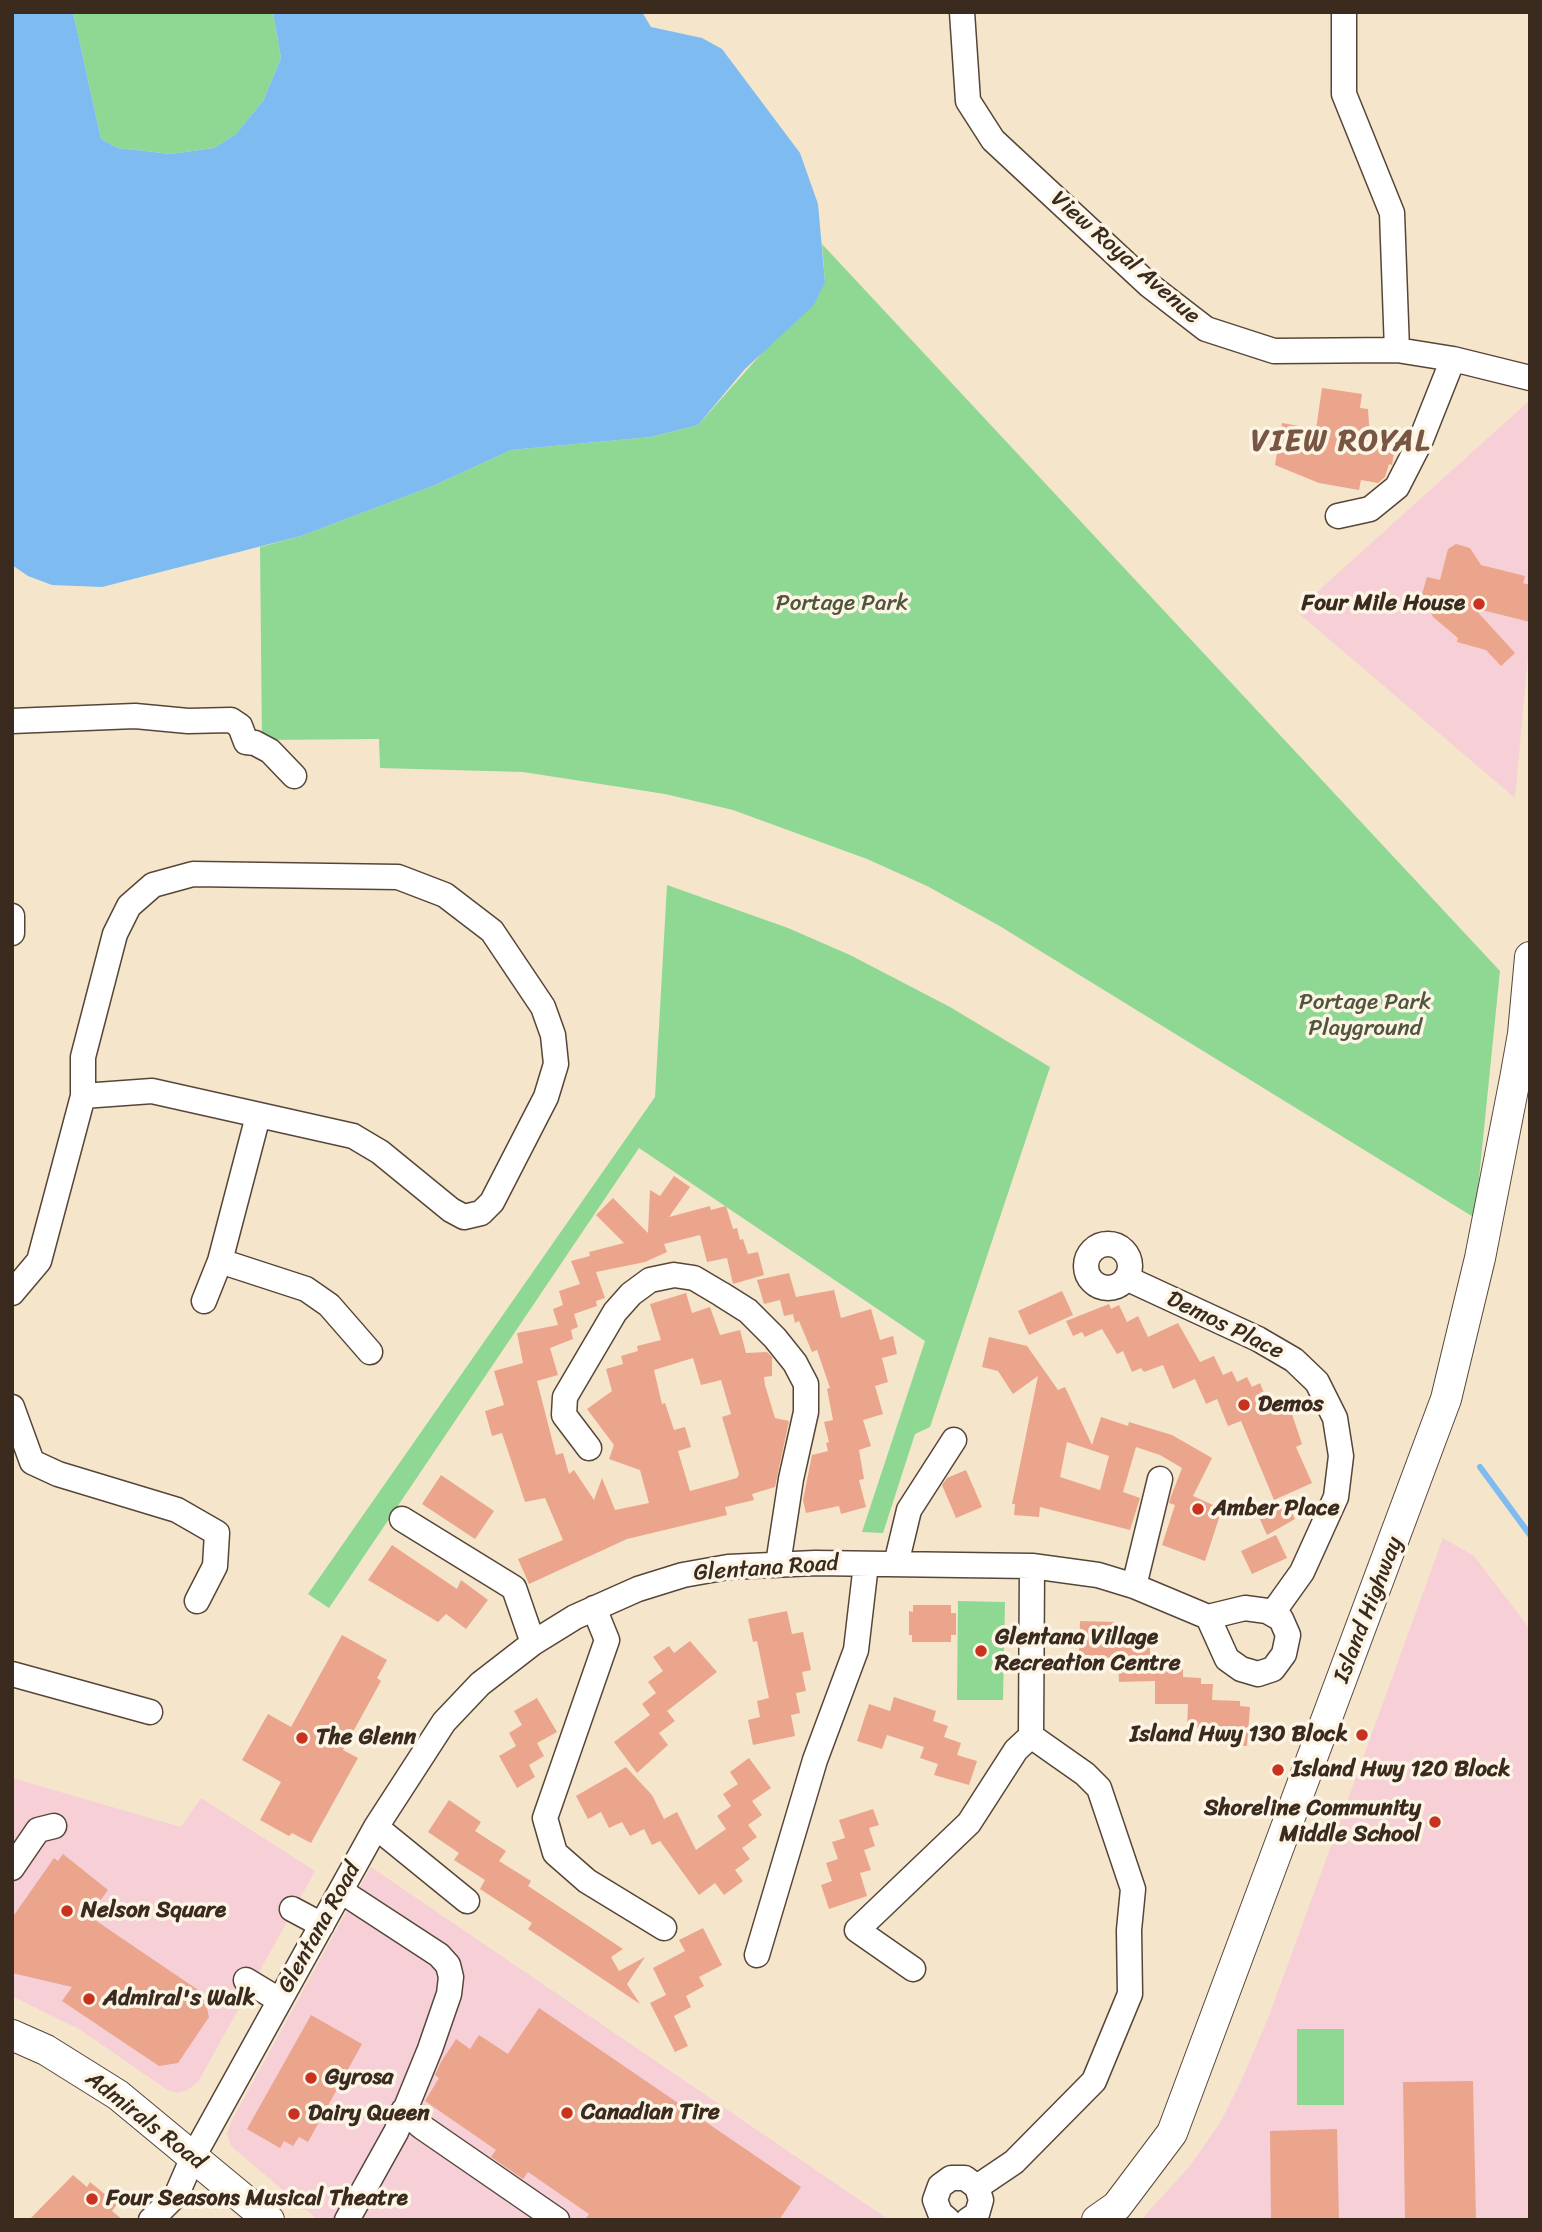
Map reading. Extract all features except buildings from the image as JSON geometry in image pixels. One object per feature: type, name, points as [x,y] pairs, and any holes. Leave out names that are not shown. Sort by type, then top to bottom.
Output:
[{"type":"main road","name":"Island Highway","points":[[1097,2220],[1117,2206],[1172,2133],[1446,1399],[1522,1081],[1530,957]]},
{"type":"main road","name":"Admirals Road","points":[[12,2035],[93,2078],[270,2220]]},
{"type":"street","name":"View Royal Avenue","points":[[962,12],[968,101],[993,140],[1158,292],[1206,329],[1274,351],[1397,350],[1453,359],[1530,378]]},
{"type":"street","points":[[1344,12],[1344,94],[1392,213],[1397,350]]},
{"type":"street","points":[[1338,516],[1370,509],[1397,487],[1420,442],[1453,359]]},
{"type":"street","points":[[12,721],[135,716],[188,721],[231,719],[240,726],[246,742],[255,743],[271,751],[294,776]]},
{"type":"street","points":[[12,1293],[39,1261],[83,1096],[83,1057],[115,934],[129,905],[153,885],[193,874],[398,877],[446,895],[492,931],[543,1007],[553,1035],[556,1064],[546,1097],[492,1202],[481,1213],[464,1217],[451,1210],[380,1152],[353,1136],[152,1091],[83,1096]]},
{"type":"street","points":[[12,916],[12,933]]},
{"type":"street","points":[[204,1301],[220,1261],[258,1116]]},
{"type":"street","points":[[220,1261],[306,1289],[329,1305],[370,1353]]},
{"type":"street","points":[[589,1448],[564,1415],[565,1398],[615,1312],[631,1294],[650,1280],[674,1275],[694,1278],[721,1294],[748,1311],[775,1338],[795,1363],[806,1384],[806,1412],[791,1479],[778,1564]]},
{"type":"street","name":"Demos Place","points":[[1126,1278],[1258,1339],[1294,1360],[1317,1382],[1335,1418],[1341,1456],[1336,1497],[1301,1572],[1272,1614]]},
{"type":"street","points":[[12,1407],[32,1462],[58,1474],[177,1510],[217,1533],[215,1566],[197,1601]]},
{"type":"street","points":[[896,1564],[909,1510],[954,1440]]},
{"type":"street","points":[[1134,1586],[1160,1479]]},
{"type":"street","points":[[402,1519],[514,1588],[533,1643]]},
{"type":"street","points":[[757,1955],[815,1760],[856,1650],[866,1564]]},
{"type":"street","name":"Glentana Road","points":[[151,2220],[177,2194],[193,2157],[376,1827],[444,1722],[480,1684],[533,1643],[594,1608],[682,1575],[727,1567],[896,1564],[1063,1568],[1134,1586],[1208,1617]]},
{"type":"street","points":[[913,1969],[857,1930],[969,1823],[1016,1750],[1031,1736],[1032,1566]]},
{"type":"street","points":[[594,1608],[607,1640],[545,1818],[555,1853],[587,1881],[664,1928]]},
{"type":"street","points":[[1245,1608],[1272,1614],[1280,1619],[1288,1635],[1284,1654],[1273,1669],[1258,1674],[1241,1669],[1227,1659],[1208,1617],[1245,1608]]},
{"type":"street","points":[[12,1674],[150,1712]]},
{"type":"street","points":[[977,2187],[1014,2162],[1094,2081],[1130,1994],[1129,1930],[1133,1889],[1099,1788],[1086,1774],[1031,1736]]},
{"type":"street","points":[[12,1868],[38,1830],[54,1826]]},
{"type":"street","points":[[376,1827],[467,1900]]},
{"type":"street","points":[[341,1891],[439,1955],[448,1965],[449,1994],[396,2132],[347,2220]]},
{"type":"street","points":[[292,1909],[322,1925]]},
{"type":"street","points":[[246,1980],[279,2000]]},
{"type":"street","points":[[403,2111],[557,2220]]},
{"type":"street","points":[[948,2220],[940,2213],[935,2200],[940,2186],[951,2178],[965,2178],[977,2187],[981,2200],[976,2214],[968,2220]]},
{"type":"shaded area","points":[[1530,400],[1530,634],[1515,798],[1296,611]]},
{"type":"shaded area","name":"Shoreline Community Middle School","points":[[1443,1538],[1474,1556],[1530,1629],[1530,2220],[1141,2220],[1189,2167],[1220,2123],[1242,2079],[1269,2016]]},
{"type":"shaded area","points":[[12,1778],[181,1827],[201,1798],[315,1871],[198,2082],[186,2091],[176,2093],[166,2089],[79,2029],[12,1996]]},
{"type":"shaded area","points":[[371,1867],[889,2220],[318,2220],[231,2146],[227,2134],[231,2122]]},
{"type":"green space","points":[[73,12],[273,12],[281,58],[263,101],[236,134],[214,148],[171,154],[118,148],[101,139]]},
{"type":"green space","name":"Portage Park","points":[[822,244],[1500,971],[1475,1218],[998,925],[927,886],[867,859],[733,810],[665,794],[523,772],[380,768],[379,739],[262,740],[260,547],[301,536],[433,486],[511,450],[651,437],[698,425],[825,282]]},
{"type":"green space","points":[[667,885],[788,928],[850,955],[950,1007],[1050,1067],[930,1427],[915,1434],[883,1533],[862,1532],[925,1341],[639,1148],[329,1608],[308,1594],[655,1097]]},
{"type":"green space","name":"Glentana Village Recreation Centre","points":[[958,1601],[1005,1602],[1003,1700],[957,1700]]},
{"type":"green space","points":[[1297,2029],[1344,2029],[1344,2105],[1297,2105]]},
{"type":"water","points":[[12,12],[73,12],[101,139],[118,148],[171,154],[214,148],[236,134],[263,101],[281,58],[273,12],[642,12],[651,27],[702,38],[722,49],[800,153],[818,204],[825,282],[814,305],[745,369],[698,425],[651,437],[511,450],[433,486],[301,536],[102,587],[52,585],[28,576],[12,565]]},
{"type":"waterway","points":[[1480,1467],[1530,1535]]},
{"type":"place","name":"Four Mile House","points":[[1479,604]]},
{"type":"place","name":"Demos","points":[[1244,1405]]},
{"type":"place","name":"Amber Place","points":[[1198,1509]]},
{"type":"place","name":"Glentana Village Recreation Centre","points":[[981,1651]]},
{"type":"place","name":"Island Hwy 130 Block","points":[[1362,1735]]},
{"type":"place","name":"The Glenn","points":[[302,1738]]},
{"type":"place","name":"Island Hwy 120 Block","points":[[1278,1770]]},
{"type":"place","name":"Shoreline Community Middle School","points":[[1435,1822]]},
{"type":"place","name":"Nelson Square","points":[[67,1911]]},
{"type":"place","name":"Admiral's Walk","points":[[89,1999]]},
{"type":"place","name":"Gyrosa","points":[[311,2078]]},
{"type":"place","name":"Canadian Tire","points":[[567,2113]]},
{"type":"place","name":"Dairy Queen","points":[[294,2114]]},
{"type":"place","name":"Four Seasons Musical Theatre","points":[[92,2199]]},
{"type":"district","name":"VIEW ROYAL","points":[[1341,442]]},
{"type":"park label","name":"Portage Park Playground","points":[[1365,1016]]}]
